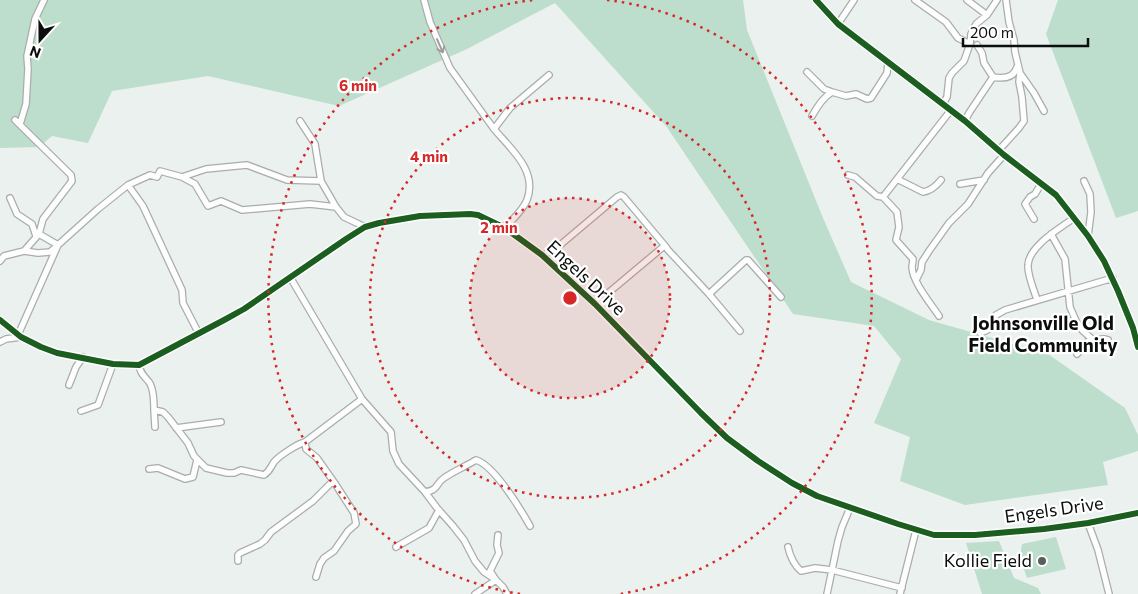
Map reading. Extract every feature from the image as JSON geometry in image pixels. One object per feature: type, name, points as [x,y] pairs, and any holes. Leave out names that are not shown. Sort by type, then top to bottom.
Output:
[{"type":"street","points":[[24,251],[38,235],[43,220],[72,181],[71,175],[18,122],[26,104],[27,56],[35,19],[44,0]]},
{"type":"street","points":[[424,0],[430,22],[450,68],[494,129],[522,162],[529,177],[527,200],[505,228]]},
{"type":"street","points":[[816,0],[838,24],[951,110],[1056,195],[1088,236],[1113,278],[1133,328],[1138,347]]},
{"type":"street","points":[[838,24],[854,0]]},
{"type":"street","points":[[914,0],[946,22],[958,38],[970,44]]},
{"type":"street","points":[[968,0],[987,14]]},
{"type":"street","points":[[943,104],[948,97],[949,78],[964,61],[970,44],[971,34],[976,24],[987,14],[997,0]]},
{"type":"street","points":[[916,280],[921,270],[922,262],[929,251],[949,223],[968,204],[1001,152],[1024,121],[1019,82],[1020,73],[1006,0]]},
{"type":"street","points":[[977,45],[982,53],[984,63],[993,77],[1002,79],[1010,76],[1016,72],[1018,65]]},
{"type":"street","points":[[808,72],[824,89],[846,96],[856,94],[867,99],[871,98],[887,73],[888,62]]},
{"type":"street","points":[[1020,73],[1044,111]]},
{"type":"street","points":[[494,129],[510,108],[549,75]]},
{"type":"street","points":[[965,121],[993,77]]},
{"type":"street","points":[[812,116],[820,103],[832,92]]},
{"type":"street","points":[[883,197],[951,110]]},
{"type":"street","points":[[300,122],[315,144],[321,181],[336,208],[344,217],[365,227]]},
{"type":"street","points":[[182,177],[206,169],[247,165],[286,180],[321,181]]},
{"type":"street","points":[[0,261],[4,256],[24,251],[50,252],[98,208],[128,185],[150,175],[157,177],[160,171],[182,177],[195,184],[208,206],[221,201],[242,210],[310,204],[336,208]]},
{"type":"street","points":[[848,175],[855,177],[878,196],[883,197],[897,212],[899,227],[896,240],[913,259],[912,268],[916,280],[939,316]]},
{"type":"street","points":[[897,179],[923,192],[941,180]]},
{"type":"street","points":[[960,184],[984,180]]},
{"type":"street","points":[[1084,181],[1090,194],[1092,212],[1088,236]]},
{"type":"street","points":[[1034,220],[1026,204],[1042,184]]},
{"type":"street","points":[[128,185],[143,206],[182,290],[183,303],[199,334]]},
{"type":"street","points":[[542,256],[553,251],[617,197],[624,197],[740,331]]},
{"type":"street","points":[[10,198],[17,214],[32,224],[38,235],[58,245]]},
{"type":"street","name":"Engels Drive","points":[[0,320],[20,336],[47,350],[113,364],[139,365],[244,309],[365,227],[409,217],[478,215],[505,228],[542,256],[595,304],[687,399],[733,442],[758,461],[817,496],[934,535],[975,535],[1044,529],[1138,513]]},
{"type":"street","points":[[1037,300],[1028,267],[1029,260],[1036,248],[1051,234],[1074,218]]},
{"type":"street","points":[[1051,234],[1065,259],[1070,307],[1076,321],[1082,330],[1093,340],[1104,338],[1108,340]]},
{"type":"street","points":[[0,342],[6,338],[20,336],[58,245]]},
{"type":"street","points":[[595,304],[663,247],[666,247]]},
{"type":"street","points":[[709,294],[748,260],[781,297]]},
{"type":"street","points":[[290,278],[362,398],[391,432],[393,451],[399,464],[425,492],[464,540],[484,572],[496,580]]},
{"type":"street","points":[[980,333],[990,329],[996,315],[1005,310],[1113,278]]},
{"type":"street","points":[[1077,354],[1091,338]]},
{"type":"street","points":[[69,385],[76,367],[83,357]]},
{"type":"street","points":[[81,411],[98,405],[113,364]]},
{"type":"street","points":[[139,365],[139,370],[150,384],[154,400],[155,427]]},
{"type":"street","points":[[154,410],[163,412],[188,443],[197,460],[206,468],[234,474],[241,470],[264,475],[270,471],[275,461],[299,444],[305,442],[362,398]]},
{"type":"street","points":[[176,428],[221,422]]},
{"type":"street","points":[[305,442],[306,449],[317,458],[354,512],[356,524],[348,531],[334,551],[324,558],[316,577]]},
{"type":"street","points":[[149,469],[158,468],[185,479],[193,477],[197,460]]},
{"type":"street","points":[[425,492],[437,487],[443,478],[476,460],[480,461],[512,495],[530,526]]},
{"type":"street","points":[[238,561],[240,553],[266,540],[271,532],[313,502],[333,481]]},
{"type":"street","points":[[827,594],[838,541],[850,508]]},
{"type":"street","points":[[396,547],[428,528],[439,510]]},
{"type":"street","points":[[1088,523],[1098,550],[1109,594]]},
{"type":"street","points":[[788,546],[791,559],[801,571],[815,568],[832,570],[901,591],[916,530]]},
{"type":"street","points":[[498,535],[497,545],[499,553],[490,571],[507,594]]},
{"type":"street","points":[[475,594],[496,580]]},
{"type":"green space","points":[[0,0],[743,0],[747,30],[851,282],[929,320],[1048,354],[1125,408],[1138,435],[1138,451],[1103,462],[1108,485],[965,505],[900,481],[910,437],[874,423],[901,359],[874,326],[793,314],[666,126],[555,3],[467,49],[339,106],[208,76],[112,91],[88,143],[52,136],[39,147],[0,148]]},
{"type":"green space","points":[[1058,0],[1138,0],[1138,211],[1116,218],[1046,34]]},
{"type":"green space","points":[[1056,537],[1066,569],[1027,578],[1020,558],[1022,544]]},
{"type":"green space","points":[[999,541],[1014,578],[1038,588],[1041,594],[982,594],[966,543]]},
{"type":"cycle path","points":[[816,0],[838,24],[965,121],[1004,155],[1056,195],[1088,236],[1104,261],[1133,328],[1138,347]]},
{"type":"cycle path","points":[[0,320],[21,337],[57,353],[113,364],[139,365],[244,309],[365,227],[420,216],[478,215],[505,228],[542,255],[595,304],[727,438],[792,483],[817,496],[934,535],[975,535],[1044,529],[1138,513]]},
{"type":"place","name":"Kollie Field","points":[[1042,561]]},
{"type":"district","name":"Johnsonville Old Field Community","points":[[1043,334]]}]
